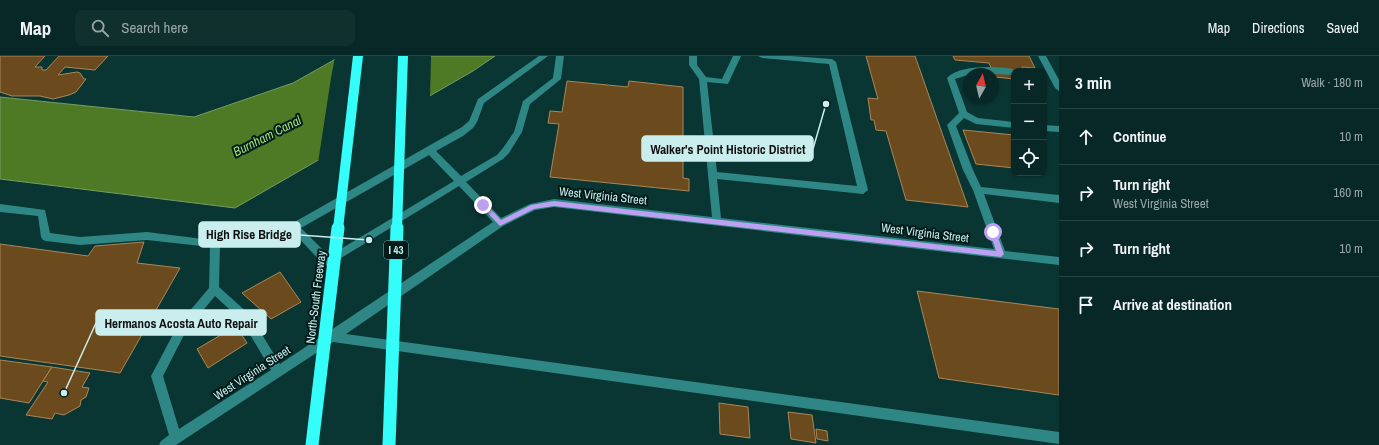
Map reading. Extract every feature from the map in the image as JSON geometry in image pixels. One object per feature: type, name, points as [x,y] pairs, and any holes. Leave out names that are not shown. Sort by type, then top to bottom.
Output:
[{"type":"highway","name":"North-South Freeway","points":[[312,445],[358,56]]},
{"type":"highway","name":"I 43","points":[[388,445],[403,56]]},
{"type":"street","points":[[544,56],[481,101],[472,122],[466,129],[294,227],[328,262],[460,180],[500,157],[513,145],[520,131],[526,103],[557,79],[560,56]]},
{"type":"street","points":[[693,56],[694,65],[703,79],[717,222]]},
{"type":"street","points":[[703,79],[725,82],[737,56]]},
{"type":"street","points":[[712,175],[863,190],[832,62],[762,56]]},
{"type":"street","points":[[1042,56],[1058,84]]},
{"type":"street","points":[[1011,72],[985,69],[962,72],[951,78],[963,114],[976,121],[1011,125]]},
{"type":"street","points":[[1047,80],[1058,84]]},
{"type":"street","points":[[963,114],[951,125],[968,170],[978,190],[1001,254]]},
{"type":"street","points":[[1047,128],[1059,129]]},
{"type":"street","points":[[430,150],[500,223]]},
{"type":"street","points":[[978,190],[1059,199]]},
{"type":"street","name":"West Virginia Street","points":[[165,445],[332,337],[500,223],[533,207],[554,203],[1059,261]]},
{"type":"street","points":[[0,208],[42,213],[46,237],[80,241],[146,236],[215,244],[214,289],[182,328],[157,376],[176,438]]},
{"type":"street","points":[[214,289],[246,318],[278,372]]},
{"type":"street","points":[[332,337],[1059,438]]},
{"type":"water","name":"Burnham Canal","points":[[341,56],[495,56],[473,71],[235,208],[0,179],[0,97],[194,117],[293,83]]},
{"type":"pier","points":[[431,56],[430,98],[318,163],[331,78],[335,57]]},
{"type":"building","points":[[0,56],[45,56],[35,67],[42,67],[42,70],[46,70],[59,56],[108,56],[95,70],[65,67],[58,75],[77,72],[80,73],[84,79],[86,79],[76,92],[53,99],[40,96],[12,96],[0,92]]},
{"type":"building","points":[[866,56],[915,56],[968,207],[906,200],[886,131],[876,130],[874,120],[871,120],[868,98],[878,99]]},
{"type":"building","points":[[953,56],[1029,56],[1035,68],[1011,68],[1011,79],[999,77],[999,68],[991,68],[989,63],[955,60]]},
{"type":"building","points":[[567,81],[628,87],[629,81],[683,87],[683,178],[689,179],[689,191],[550,177],[559,124],[548,123],[550,111],[562,112]]},
{"type":"building","points":[[963,130],[1011,135],[1011,168],[976,164]]},
{"type":"building","points":[[144,242],[137,263],[180,268],[120,373],[0,356],[0,244],[88,256],[95,246]]},
{"type":"building","points":[[280,272],[301,302],[271,319],[242,293]]},
{"type":"building","points":[[917,291],[1059,309],[1059,395],[939,378]]},
{"type":"building","points":[[236,326],[247,343],[208,368],[197,349]]},
{"type":"building","points":[[0,360],[52,367],[29,403],[0,398]]},
{"type":"building","points":[[52,367],[90,373],[82,387],[89,388],[86,397],[81,400],[80,406],[64,415],[55,413],[52,419],[26,415],[48,382],[43,381]]},
{"type":"building","points":[[719,403],[748,407],[750,438],[720,434]]},
{"type":"building","points":[[788,412],[812,415],[816,443],[791,439]]},
{"type":"building","points":[[816,429],[827,431],[828,441],[817,439]]},
{"type":"place","name":"Walker's Point Historic District","points":[[826,104]]},
{"type":"place","name":"High Rise Bridge","points":[[369,240]]},
{"type":"place","name":"Hermanos Acosta Auto Repair","points":[[64,393]]},
{"type":"route","points":[[483,205],[500,223],[533,207],[554,203],[1001,254],[993,232]]}]
